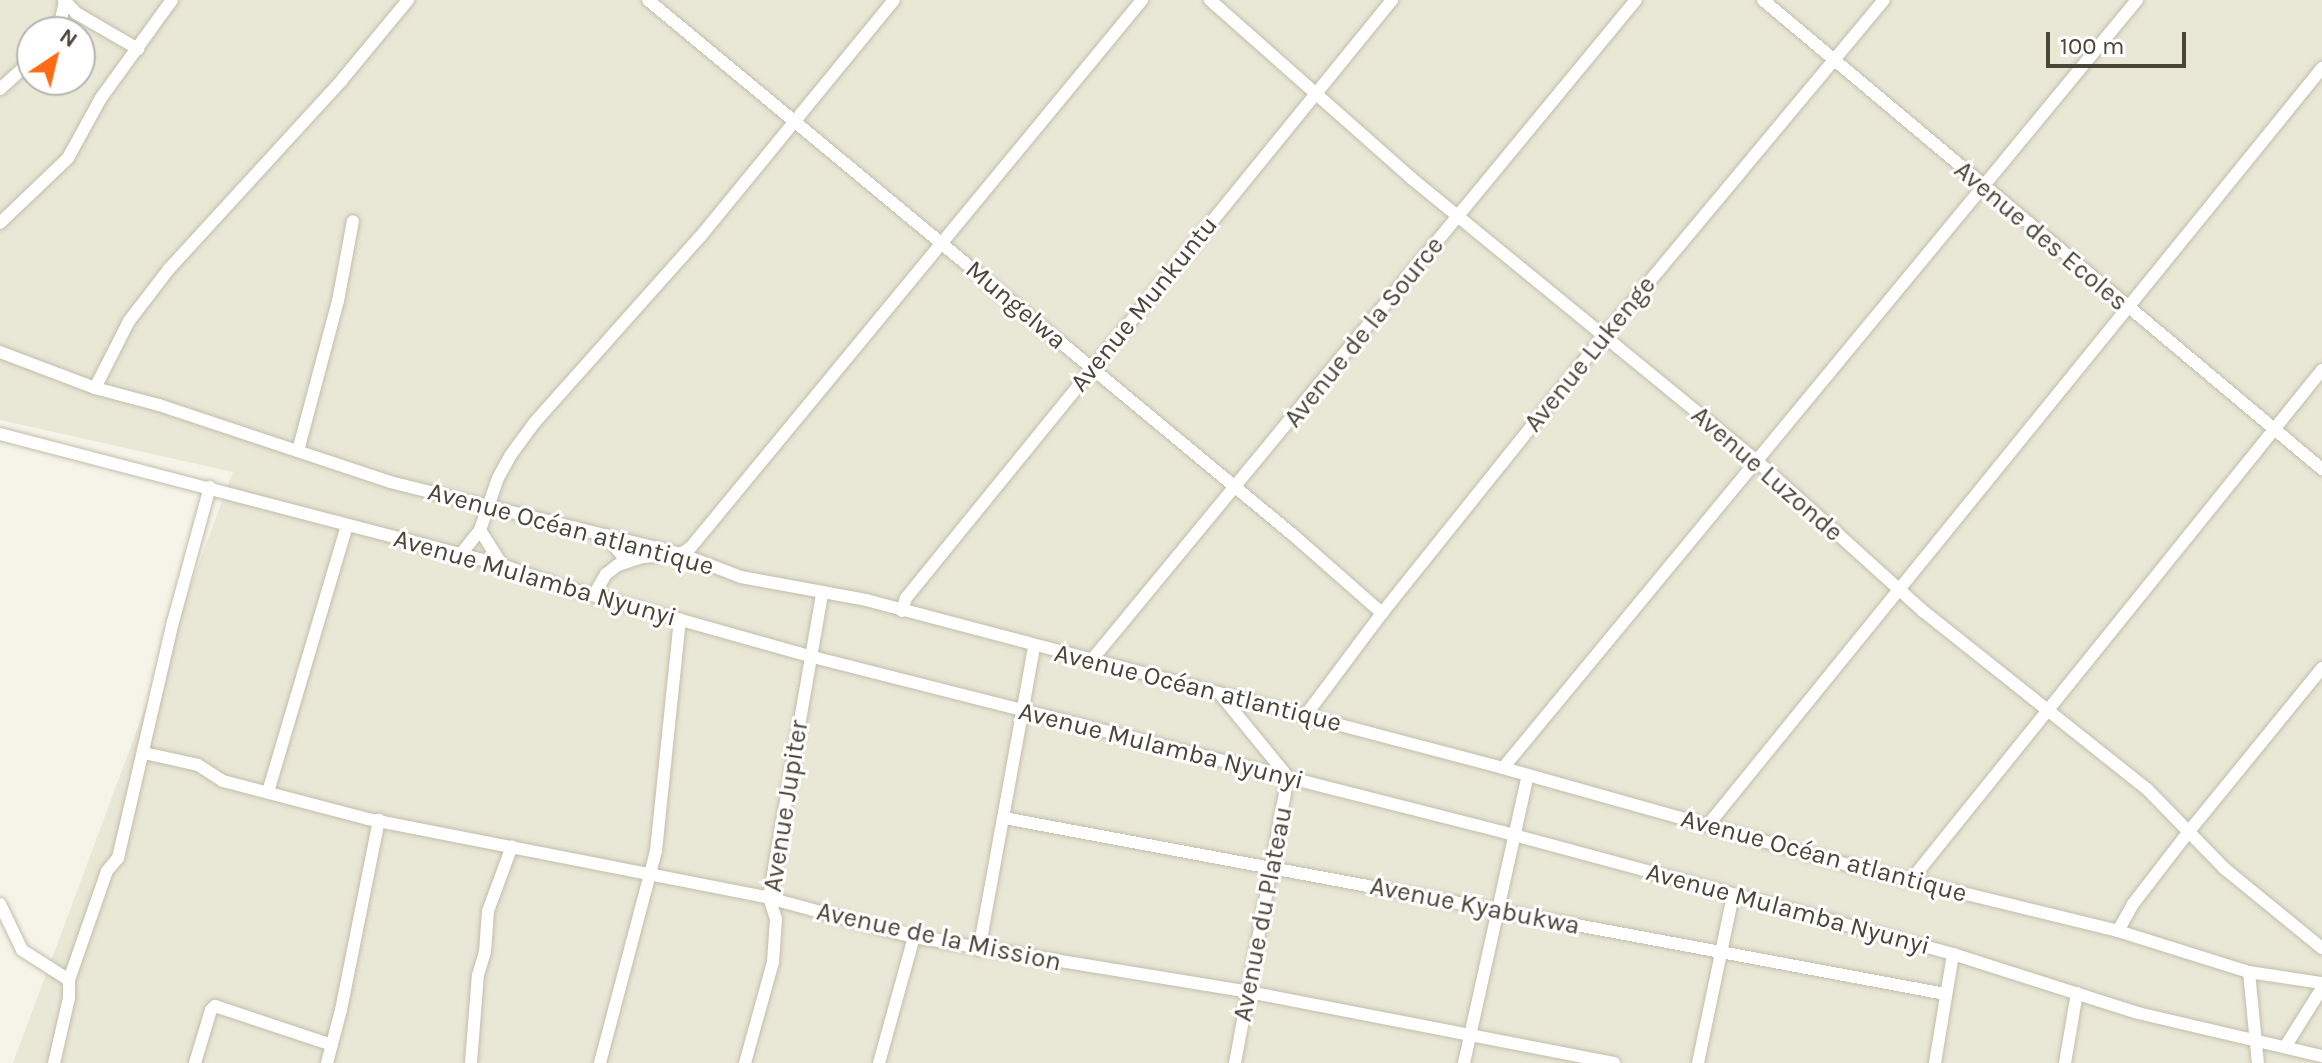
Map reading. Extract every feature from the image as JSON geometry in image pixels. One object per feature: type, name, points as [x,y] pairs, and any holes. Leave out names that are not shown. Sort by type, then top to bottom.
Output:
[{"type":"street","points":[[0,223],[68,158],[101,98],[172,0]]},
{"type":"street","points":[[95,388],[129,321],[169,269],[341,81],[408,0]]},
{"type":"street","points":[[460,555],[480,530],[510,456],[535,422],[795,123],[894,0]]},
{"type":"street","points":[[595,593],[606,574],[627,562],[681,554],[716,518],[1142,0]]},
{"type":"street","name":"Avenue Luzonde","points":[[1210,0],[1411,178],[1757,461],[1901,591],[2147,789],[2225,869],[2322,948]]},
{"type":"street","name":"Avenue Munkuntu","points":[[902,611],[906,598],[1392,0]]},
{"type":"street","name":"Avenue de la Source","points":[[1090,662],[1636,0]]},
{"type":"street","name":"Avenue des Ecoles","points":[[1763,0],[2322,469]]},
{"type":"street","name":"Avenue Lukenge","points":[[1305,716],[1382,613],[1604,336],[1884,0]]},
{"type":"street","points":[[1503,768],[2137,0]]},
{"type":"street","points":[[64,1],[76,13],[138,49]]},
{"type":"street","name":"Mungelwa","points":[[652,1],[1382,613]]},
{"type":"street","points":[[1708,825],[1901,591],[2322,68]]},
{"type":"street","points":[[0,89],[16,74]]},
{"type":"street","points":[[298,451],[338,301],[353,221]]},
{"type":"street","name":"Avenue Océan atlantique","points":[[0,352],[95,388],[390,482],[681,554],[741,577],[866,600],[1090,662],[1503,768],[1911,880],[2118,931],[2249,972],[2322,986]]},
{"type":"street","points":[[1911,880],[2322,370]]},
{"type":"street","name":"Avenue Mulamba Nyunyi","points":[[0,434],[502,565],[560,586],[595,593],[809,656],[1515,835],[1953,954],[2138,1013],[2322,1056]]},
{"type":"street","points":[[54,1063],[69,998],[69,980],[107,871],[118,858],[173,622],[210,487]]},
{"type":"street","points":[[268,792],[347,525]]},
{"type":"street","points":[[480,530],[502,565]]},
{"type":"street","points":[[606,535],[627,562]]},
{"type":"street","name":"Avenue Jupiter","points":[[745,1063],[775,950],[776,919],[769,898],[822,594]]},
{"type":"street","points":[[600,1063],[651,876],[680,619]]},
{"type":"street","points":[[979,950],[1034,646]]},
{"type":"street","points":[[2118,931],[2133,904],[2190,830],[2322,668]]},
{"type":"street","name":"Avenue du Plateau","points":[[1220,694],[1288,777],[1235,1063]]},
{"type":"street","name":"Avenue de la Mission","points":[[144,753],[198,765],[223,781],[379,820],[769,898],[914,937],[1249,992],[1614,1063]]},
{"type":"street","points":[[1464,1063],[1528,775]]},
{"type":"street","name":"Avenue Kyabukwa","points":[[1004,818],[1945,994]]},
{"type":"street","points":[[327,1063],[379,820]]},
{"type":"street","points":[[474,1062],[478,975],[485,952],[488,911],[512,846]]},
{"type":"street","points":[[1698,1063],[1733,895]]},
{"type":"street","points":[[0,904],[22,950],[69,980]]},
{"type":"street","points":[[882,1062],[914,937]]},
{"type":"street","points":[[1935,1063],[1953,954]]},
{"type":"street","points":[[2249,972],[2258,1063]]},
{"type":"street","points":[[2285,1047],[2322,986]]},
{"type":"street","points":[[2065,1063],[2077,993]]},
{"type":"street","points":[[195,1063],[211,1010],[215,1006],[332,1045]]},
{"type":"shaded area","points":[[0,0],[2322,0],[2322,1063],[13,1063],[233,472],[0,420]]}]
